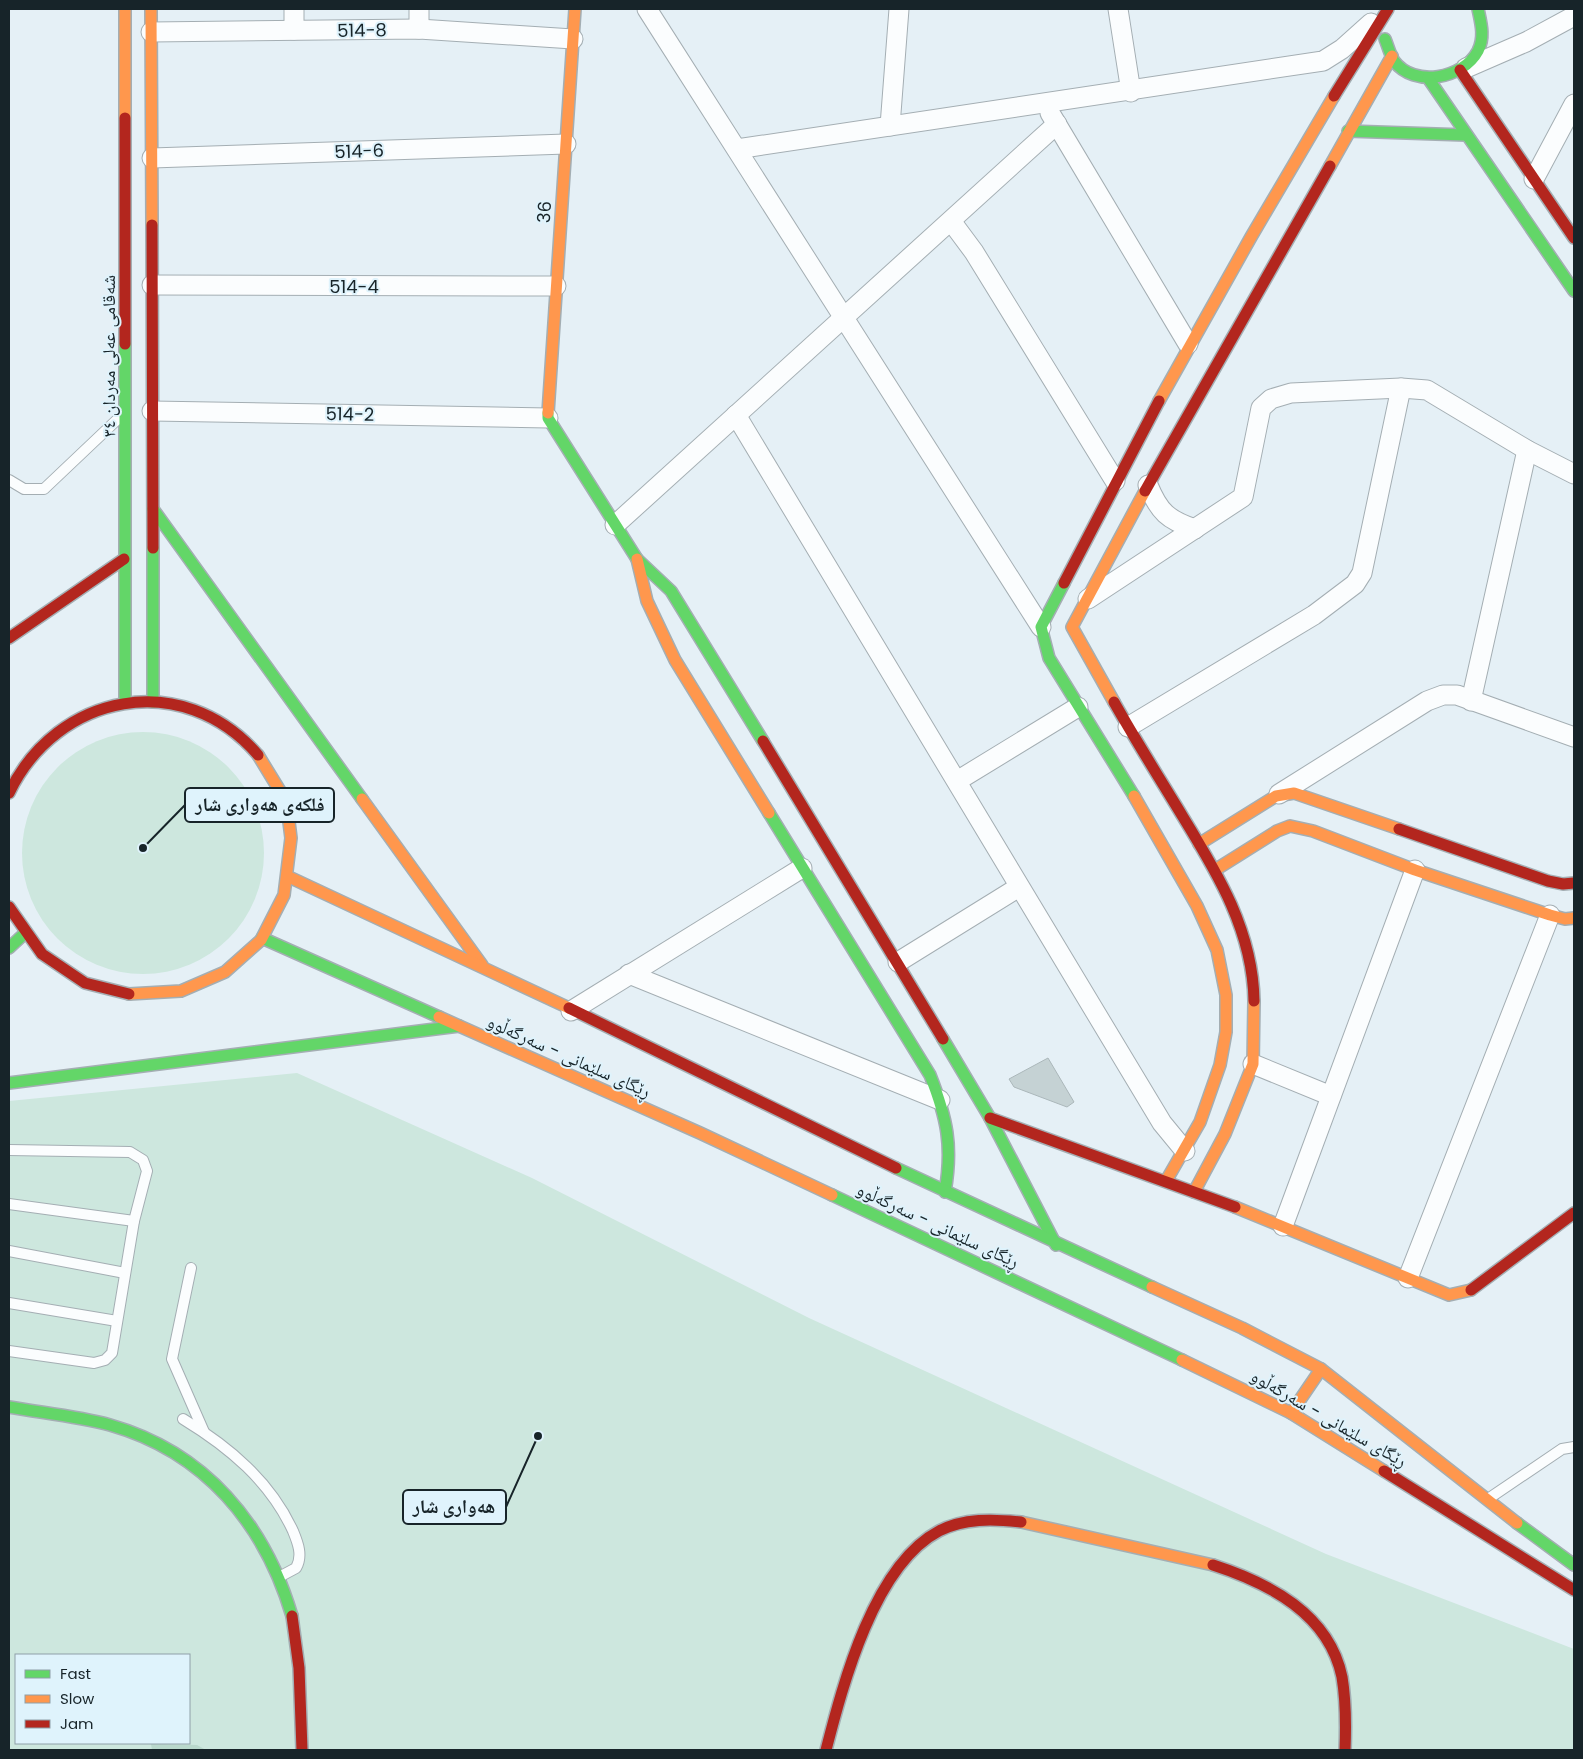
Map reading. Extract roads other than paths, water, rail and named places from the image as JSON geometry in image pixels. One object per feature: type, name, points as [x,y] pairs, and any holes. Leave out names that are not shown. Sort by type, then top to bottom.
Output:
[{"type":"street","name":"شەقامی عەلی مەردان ٣٤","points":[[125,9],[125,703]]},
{"type":"street","points":[[152,9],[153,702]]},
{"type":"street","points":[[294,9],[294,30]]},
{"type":"street","points":[[419,9],[419,29]]},
{"type":"street","name":"36","points":[[548,418],[575,9]]},
{"type":"street","points":[[647,9],[845,316],[1054,620]]},
{"type":"street","points":[[890,126],[899,9]]},
{"type":"street","points":[[1118,9],[1131,92]]},
{"type":"street","points":[[737,149],[1044,103],[1131,92],[1323,61],[1342,49],[1388,9]]},
{"type":"street","points":[[1388,9],[1384,32],[1392,56],[1407,71],[1428,78],[1439,78],[1526,42],[1574,16]]},
{"type":"street","points":[[1194,1192],[1198,1156],[1226,1032],[1226,995],[1217,950],[1193,897],[1049,658],[1054,620],[1115,481],[1188,344],[1335,91],[1388,9]]},
{"type":"street","points":[[1460,70],[1477,51],[1482,39],[1482,26],[1478,9]]},
{"type":"street","name":"514-8","points":[[152,32],[419,29],[573,39]]},
{"type":"street","points":[[1166,1181],[1225,1134],[1253,1064],[1255,1042],[1254,980],[1248,948],[1238,919],[1215,870],[1128,727],[1072,627],[1148,485],[1392,56]]},
{"type":"street","points":[[1460,70],[1574,238]]},
{"type":"street","points":[[1428,78],[1465,135],[1574,290]]},
{"type":"street","points":[[1044,103],[1188,344]]},
{"type":"street","points":[[1534,179],[1574,104]]},
{"type":"street","points":[[615,525],[1057,124]]},
{"type":"street","points":[[1348,131],[1465,135]]},
{"type":"street","name":"514-6","points":[[152,158],[566,144]]},
{"type":"street","points":[[951,222],[974,252],[1115,481]]},
{"type":"street","name":"514-4","points":[[152,285],[556,286]]},
{"type":"street","points":[[1054,620],[1243,497],[1261,408],[1271,400],[1291,393],[1401,388],[1427,390],[1527,450],[1574,474]]},
{"type":"street","points":[[1128,727],[1314,615],[1355,584],[1362,574],[1401,388]]},
{"type":"street","name":"514-2","points":[[152,411],[548,418]]},
{"type":"street","points":[[736,415],[1162,1123],[1198,1156]]},
{"type":"street","points":[[548,418],[637,558],[671,591],[898,962],[990,1118],[1056,1244]]},
{"type":"street","points":[[1470,701],[1527,450]]},
{"type":"street","points":[[1148,485],[1157,504],[1170,519],[1195,529]]},
{"type":"street","points":[[153,509],[483,966]]},
{"type":"street","points":[[637,558],[647,601],[675,660],[802,868],[914,1046],[930,1075],[948,1125],[951,1152],[945,1192]]},
{"type":"street","points":[[9,638],[124,560]]},
{"type":"street","points":[[1199,844],[1427,701],[1443,695],[1457,695],[1574,737]]},
{"type":"street","points":[[9,907],[24,934],[38,952],[75,980],[112,993],[142,996],[180,992],[209,981],[229,970],[262,938],[279,909],[289,877],[292,852],[291,827],[284,802],[275,779],[261,758],[231,730],[202,713],[178,705],[153,702],[125,703],[101,708],[78,717],[58,730],[24,765],[10,788]]},
{"type":"street","points":[[957,782],[1078,707]]},
{"type":"street","points":[[1276,796],[1294,793],[1308,796],[1548,881],[1563,884],[1574,883]]},
{"type":"street","points":[[1215,870],[1277,831],[1290,826],[1313,831],[1415,870],[1565,919],[1574,918]]},
{"type":"street","points":[[1218,832],[1234,858]]},
{"type":"street","points":[[571,1011],[802,868]]},
{"type":"street","points":[[1283,1226],[1415,870]]},
{"type":"street","name":"ڕێگای سلێمانی - سەرگەڵوو","points":[[289,877],[483,966],[571,1011],[945,1192],[1242,1328],[1321,1369],[1486,1500],[1574,1565]]},
{"type":"street","points":[[898,962],[1019,887]]},
{"type":"street","points":[[1408,1278],[1550,914]]},
{"type":"street","points":[[9,948],[24,934]]},
{"type":"street","name":"ڕێگای سلێمانی - سەرگەڵوو","points":[[262,938],[700,1133],[1292,1413],[1574,1590]]},
{"type":"street","points":[[628,974],[940,1100]]},
{"type":"street","points":[[9,1083],[459,1026]]},
{"type":"street","points":[[1253,1064],[1331,1096]]},
{"type":"street","points":[[990,1118],[1166,1181],[1283,1226],[1408,1278],[1439,1293],[1449,1295],[1468,1292],[1574,1213]]},
{"type":"street","points":[[1292,1413],[1321,1369]]},
{"type":"street","points":[[9,1407],[108,1425],[138,1436],[170,1452],[202,1473],[231,1500],[262,1540],[280,1576],[296,1640],[301,1687],[302,1750]]},
{"type":"street","points":[[826,1750],[838,1707],[864,1634],[883,1593],[898,1569],[914,1549],[941,1530],[961,1523],[994,1520],[1077,1534],[1203,1564],[1244,1576],[1279,1593],[1310,1619],[1325,1637],[1334,1654],[1344,1694],[1345,1750]]},
{"type":"lane","points":[[9,480],[24,489],[44,489],[126,412]]},
{"type":"lane","points":[[9,1150],[130,1152],[142,1160],[147,1171],[134,1221],[112,1353],[106,1360],[94,1363],[9,1351]]},
{"type":"lane","points":[[9,1204],[134,1221]]},
{"type":"lane","points":[[9,1251],[125,1273]]},
{"type":"lane","points":[[190,1268],[172,1359],[204,1432]]},
{"type":"lane","points":[[9,1303],[117,1321]]},
{"type":"lane","points":[[183,1419],[230,1451],[267,1488],[289,1524],[299,1549],[299,1560],[296,1568],[280,1576]]},
{"type":"lane","points":[[1486,1500],[1562,1449],[1574,1447]]},
{"type":"place","name":"فلکەی هەواری شار","points":[[143,848]]},
{"type":"place","name":"هەواری شار","points":[[538,1436]]}]
